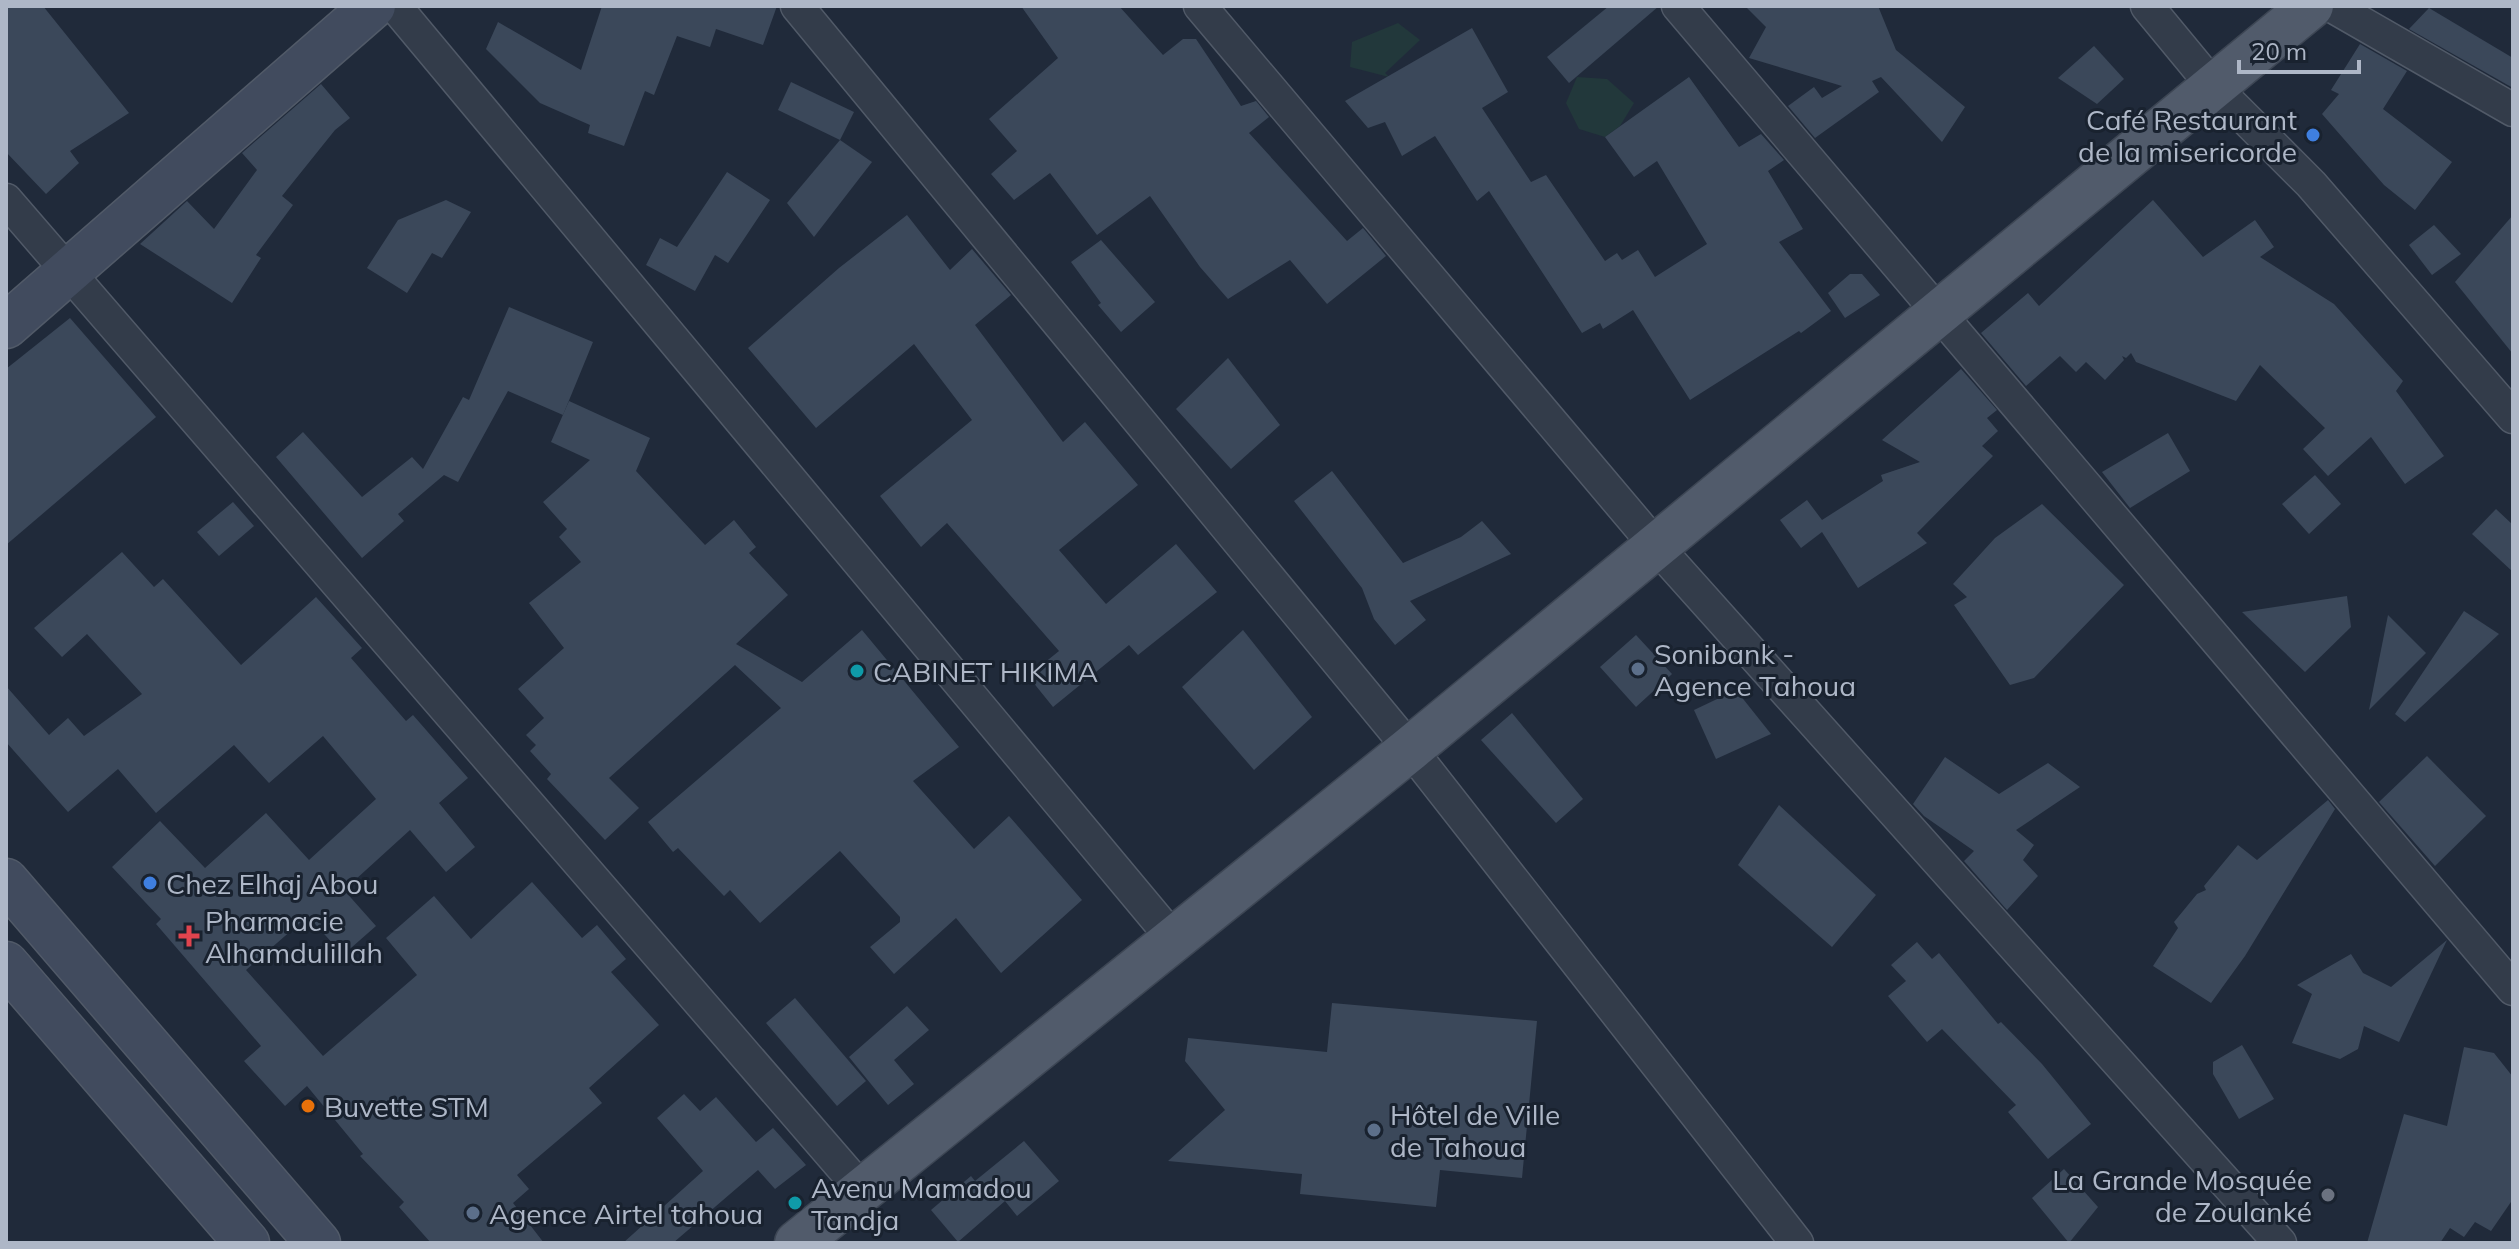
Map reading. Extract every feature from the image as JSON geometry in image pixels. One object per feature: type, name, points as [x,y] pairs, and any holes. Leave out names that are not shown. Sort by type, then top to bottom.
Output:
[{"type":"main road","points":[[797,1243],[1410,749],[2311,6]]},
{"type":"street","points":[[6,326],[373,6]]},
{"type":"street","points":[[395,6],[1175,941]]},
{"type":"street","points":[[797,6],[1410,749],[1797,1243]]},
{"type":"street","points":[[1200,6],[1656,546],[2280,1243]]},
{"type":"street","points":[[1678,6],[2513,989]]},
{"type":"street","points":[[2147,6],[2213,86],[2311,184],[2513,417]]},
{"type":"street","points":[[2332,6],[2513,110]]},
{"type":"street","points":[[6,200],[862,1190]]},
{"type":"street","points":[[6,881],[318,1243]]},
{"type":"street","points":[[6,964],[247,1243]]},
{"type":"green space","points":[[1398,23],[1420,40],[1385,73],[1389,77],[1350,67],[1352,42]]},
{"type":"green space","points":[[1577,77],[1607,79],[1634,103],[1620,126],[1605,137],[1579,129],[1566,103]]},
{"type":"building","points":[[6,6],[43,6],[129,113],[70,151],[79,163],[46,194],[6,152]]},
{"type":"building","points":[[602,6],[777,6],[763,45],[716,29],[710,47],[677,36],[654,95],[645,91],[624,146],[588,133],[590,125],[540,103],[486,49],[498,22],[581,70]]},
{"type":"building","points":[[1021,6],[1119,6],[1163,55],[1183,39],[1196,39],[1241,106],[1256,101],[1269,117],[1249,133],[1347,241],[1363,228],[1386,256],[1327,304],[1290,260],[1228,299],[1200,267],[1150,196],[1097,235],[1050,173],[1014,200],[991,174],[1017,151],[989,119],[1058,58]]},
{"type":"building","points":[[1609,6],[1659,6],[1569,83],[1547,57]]},
{"type":"building","points":[[1745,6],[1878,6],[1896,50],[1965,107],[1942,142],[1881,77],[1872,81],[1879,92],[1815,138],[1788,106],[1814,87],[1822,98],[1842,86],[1749,58],[1766,27]]},
{"type":"building","points":[[2429,8],[2513,58],[2513,88],[2409,29]]},
{"type":"building","points":[[1472,28],[1508,92],[1482,108],[1531,182],[1546,175],[1605,261],[1617,253],[1622,260],[1638,250],[1655,277],[1707,244],[1657,161],[1634,177],[1605,137],[1689,77],[1739,147],[1761,134],[1784,160],[1768,171],[1803,229],[1779,242],[1831,311],[1801,333],[1799,331],[1690,400],[1633,310],[1603,329],[1600,323],[1582,333],[1489,191],[1477,201],[1435,136],[1402,156],[1385,122],[1368,128],[1345,101]]},
{"type":"building","points":[[2360,44],[2407,71],[2383,109],[2452,162],[2415,210],[2384,185],[2322,114],[2339,94],[2331,90]]},
{"type":"building","points":[[2094,46],[2124,79],[2097,104],[2058,78]]},
{"type":"building","points":[[791,82],[854,112],[840,140],[778,110]]},
{"type":"building","points":[[321,84],[350,118],[335,130],[282,196],[293,205],[256,255],[261,258],[232,303],[140,244],[187,201],[214,229],[257,170],[242,153]]},
{"type":"building","points":[[840,140],[872,162],[814,237],[787,203]]},
{"type":"building","points":[[727,172],[770,200],[728,263],[715,255],[695,291],[646,265],[660,238],[677,247]]},
{"type":"building","points":[[446,200],[471,212],[442,258],[432,253],[407,293],[367,268],[398,220]]},
{"type":"building","points":[[2153,200],[2203,257],[2255,220],[2274,247],[2260,257],[2334,304],[2403,381],[2396,391],[2444,456],[2405,484],[2371,437],[2328,476],[2303,449],[2325,428],[2260,365],[2236,401],[2136,362],[2131,353],[2126,358],[2122,356],[2124,360],[2105,380],[2086,362],[2076,372],[2060,356],[2026,386],[1981,333],[2028,293],[2039,306]]},
{"type":"building","points":[[907,215],[950,270],[972,249],[1011,295],[975,325],[1063,442],[1085,422],[1138,485],[1059,550],[1106,604],[1176,544],[1217,592],[1138,655],[1129,645],[1053,707],[1028,676],[1059,651],[947,523],[921,547],[880,496],[972,420],[914,344],[816,428],[748,348],[839,268]]},
{"type":"building","points":[[2513,215],[2513,354],[2455,282]]},
{"type":"building","points":[[2434,225],[2461,254],[2432,275],[2409,245]]},
{"type":"building","points":[[1101,240],[1155,302],[1121,332],[1098,305],[1101,303],[1071,262]]},
{"type":"building","points":[[1850,274],[1862,274],[1880,295],[1845,318],[1828,293]]},
{"type":"building","points":[[509,307],[593,342],[563,415],[508,391],[458,482],[444,475],[398,514],[404,521],[362,558],[276,457],[303,432],[362,497],[412,457],[423,469],[463,397],[469,400]]},
{"type":"building","points":[[70,318],[156,417],[6,545],[6,369]]},
{"type":"building","points":[[1228,358],[1280,425],[1231,469],[1176,409]]},
{"type":"building","points":[[1961,369],[1997,410],[1987,418],[1998,431],[1982,446],[1993,456],[1917,533],[1927,543],[1858,588],[1822,532],[1801,548],[1780,520],[1807,500],[1822,520],[1883,481],[1881,475],[1920,462],[1882,440]]},
{"type":"building","points":[[569,401],[650,438],[636,471],[705,545],[734,520],[756,547],[749,553],[788,595],[736,644],[802,682],[862,630],[959,747],[913,781],[974,849],[1009,816],[1082,900],[1001,973],[956,918],[894,974],[870,947],[900,922],[900,917],[840,851],[760,923],[730,890],[724,896],[678,848],[673,852],[648,822],[781,708],[735,665],[609,778],[639,808],[605,840],[547,779],[551,774],[530,751],[536,745],[526,735],[544,718],[518,689],[564,648],[529,603],[581,562],[559,537],[567,529],[543,502],[590,460],[551,442]]},
{"type":"building","points":[[2168,433],[2190,471],[2130,508],[2102,472]]},
{"type":"building","points":[[1332,471],[1403,563],[1461,537],[1482,521],[1511,554],[1410,601],[1426,620],[1395,645],[1374,619],[1362,588],[1294,501]]},
{"type":"building","points":[[2315,475],[2341,504],[2309,534],[2282,504]]},
{"type":"building","points":[[233,502],[254,526],[219,556],[197,532]]},
{"type":"building","points":[[2042,504],[2124,585],[2034,678],[2010,685],[1954,605],[1967,597],[1953,584],[1995,538]]},
{"type":"building","points":[[2496,509],[2513,525],[2513,572],[2472,534]]},
{"type":"building","points":[[122,552],[154,587],[163,579],[241,665],[316,597],[362,648],[351,658],[406,721],[413,715],[468,778],[439,803],[475,847],[446,872],[410,830],[344,890],[376,926],[343,955],[308,916],[246,970],[323,1056],[417,975],[386,938],[434,896],[471,939],[532,882],[582,938],[597,925],[626,959],[611,972],[659,1025],[589,1088],[602,1103],[517,1175],[529,1189],[513,1203],[544,1243],[431,1243],[399,1207],[404,1202],[360,1156],[363,1154],[307,1086],[285,1106],[244,1061],[261,1046],[156,924],[161,919],[112,867],[160,821],[205,868],[266,813],[309,860],[376,799],[323,736],[269,783],[234,745],[156,813],[118,769],[68,812],[6,742],[6,686],[49,735],[68,718],[84,736],[142,694],[87,634],[62,657],[34,628]]},
{"type":"building","points":[[2347,596],[2351,627],[2305,672],[2242,612]]},
{"type":"building","points":[[2464,611],[2499,634],[2405,722],[2395,714]]},
{"type":"building","points":[[2388,615],[2426,653],[2369,710]]},
{"type":"building","points":[[1243,630],[1312,717],[1254,770],[1182,687]]},
{"type":"building","points":[[1636,635],[1672,674],[1636,707],[1600,667]]},
{"type":"building","points":[[1736,690],[1771,734],[1716,759],[1694,710]]},
{"type":"building","points":[[1512,713],[1583,799],[1556,823],[1481,740]]},
{"type":"building","points":[[2427,756],[2486,816],[2435,866],[2379,802]]},
{"type":"building","points":[[1945,757],[1999,794],[2048,763],[2080,787],[2016,830],[2034,845],[2023,860],[2038,876],[2007,910],[1964,861],[1974,851],[1924,816],[1913,804]]},
{"type":"building","points":[[2328,800],[2335,809],[2245,956],[2211,1003],[2153,966],[2178,928],[2174,922],[2197,894],[2206,890],[2204,886],[2238,845],[2257,860]]},
{"type":"building","points":[[1779,805],[1876,895],[1832,947],[1738,865]]},
{"type":"building","points":[[2447,940],[2399,1042],[2364,1026],[2358,1049],[2340,1059],[2292,1043],[2312,994],[2297,985],[2351,954],[2363,973],[2391,987]]},
{"type":"building","points":[[1917,942],[1932,959],[1939,953],[1998,1024],[2001,1022],[2042,1064],[2091,1124],[2048,1159],[2008,1112],[2016,1105],[1942,1029],[1927,1042],[1888,996],[1906,981],[1891,965]]},
{"type":"building","points":[[795,998],[866,1081],[837,1106],[766,1023]]},
{"type":"building","points":[[1332,1003],[1537,1021],[1522,1178],[1440,1170],[1436,1207],[1300,1194],[1302,1174],[1168,1161],[1225,1110],[1185,1061],[1188,1038],[1327,1052]]},
{"type":"building","points":[[907,1006],[929,1030],[894,1060],[914,1084],[888,1105],[849,1057]]},
{"type":"building","points":[[2242,1045],[2274,1099],[2239,1119],[2213,1074],[2213,1062]]},
{"type":"building","points":[[2464,1047],[2494,1053],[2513,1077],[2513,1199],[2491,1231],[2475,1222],[2464,1237],[2450,1228],[2440,1243],[2367,1243],[2404,1114],[2447,1126]]},
{"type":"building","points":[[684,1094],[700,1111],[716,1097],[756,1142],[773,1128],[806,1165],[775,1189],[758,1170],[673,1243],[623,1243],[703,1171],[657,1118]]},
{"type":"building","points":[[1024,1141],[1059,1181],[1017,1216],[1005,1201],[958,1242],[931,1210],[971,1176],[975,1181]]},
{"type":"building","points":[[2064,1169],[2098,1207],[2069,1243],[2032,1198]]},
{"type":"place","name":"Café Restaurant de la misericorde","points":[[2313,135]]},
{"type":"place","name":"Sonibank - Agence Tahoua","points":[[1638,669]]},
{"type":"place","name":"CABINET HIKIMA","points":[[857,671]]},
{"type":"place","name":"Chez Elhaj Abou","points":[[150,883]]},
{"type":"place","name":"Pharmacie Alhamdulillah","points":[[189,936]]},
{"type":"place","name":"Buvette STM","points":[[308,1106]]},
{"type":"place","name":"Hôtel de Ville de Tahoua","points":[[1374,1130]]},
{"type":"place","name":"La Grande Mosquée de Zoulanké","points":[[2328,1195]]},
{"type":"place","name":"Avenu Mamadou Tandja","points":[[795,1203]]},
{"type":"place","name":"Agence Airtel tahoua","points":[[473,1213]]}]
